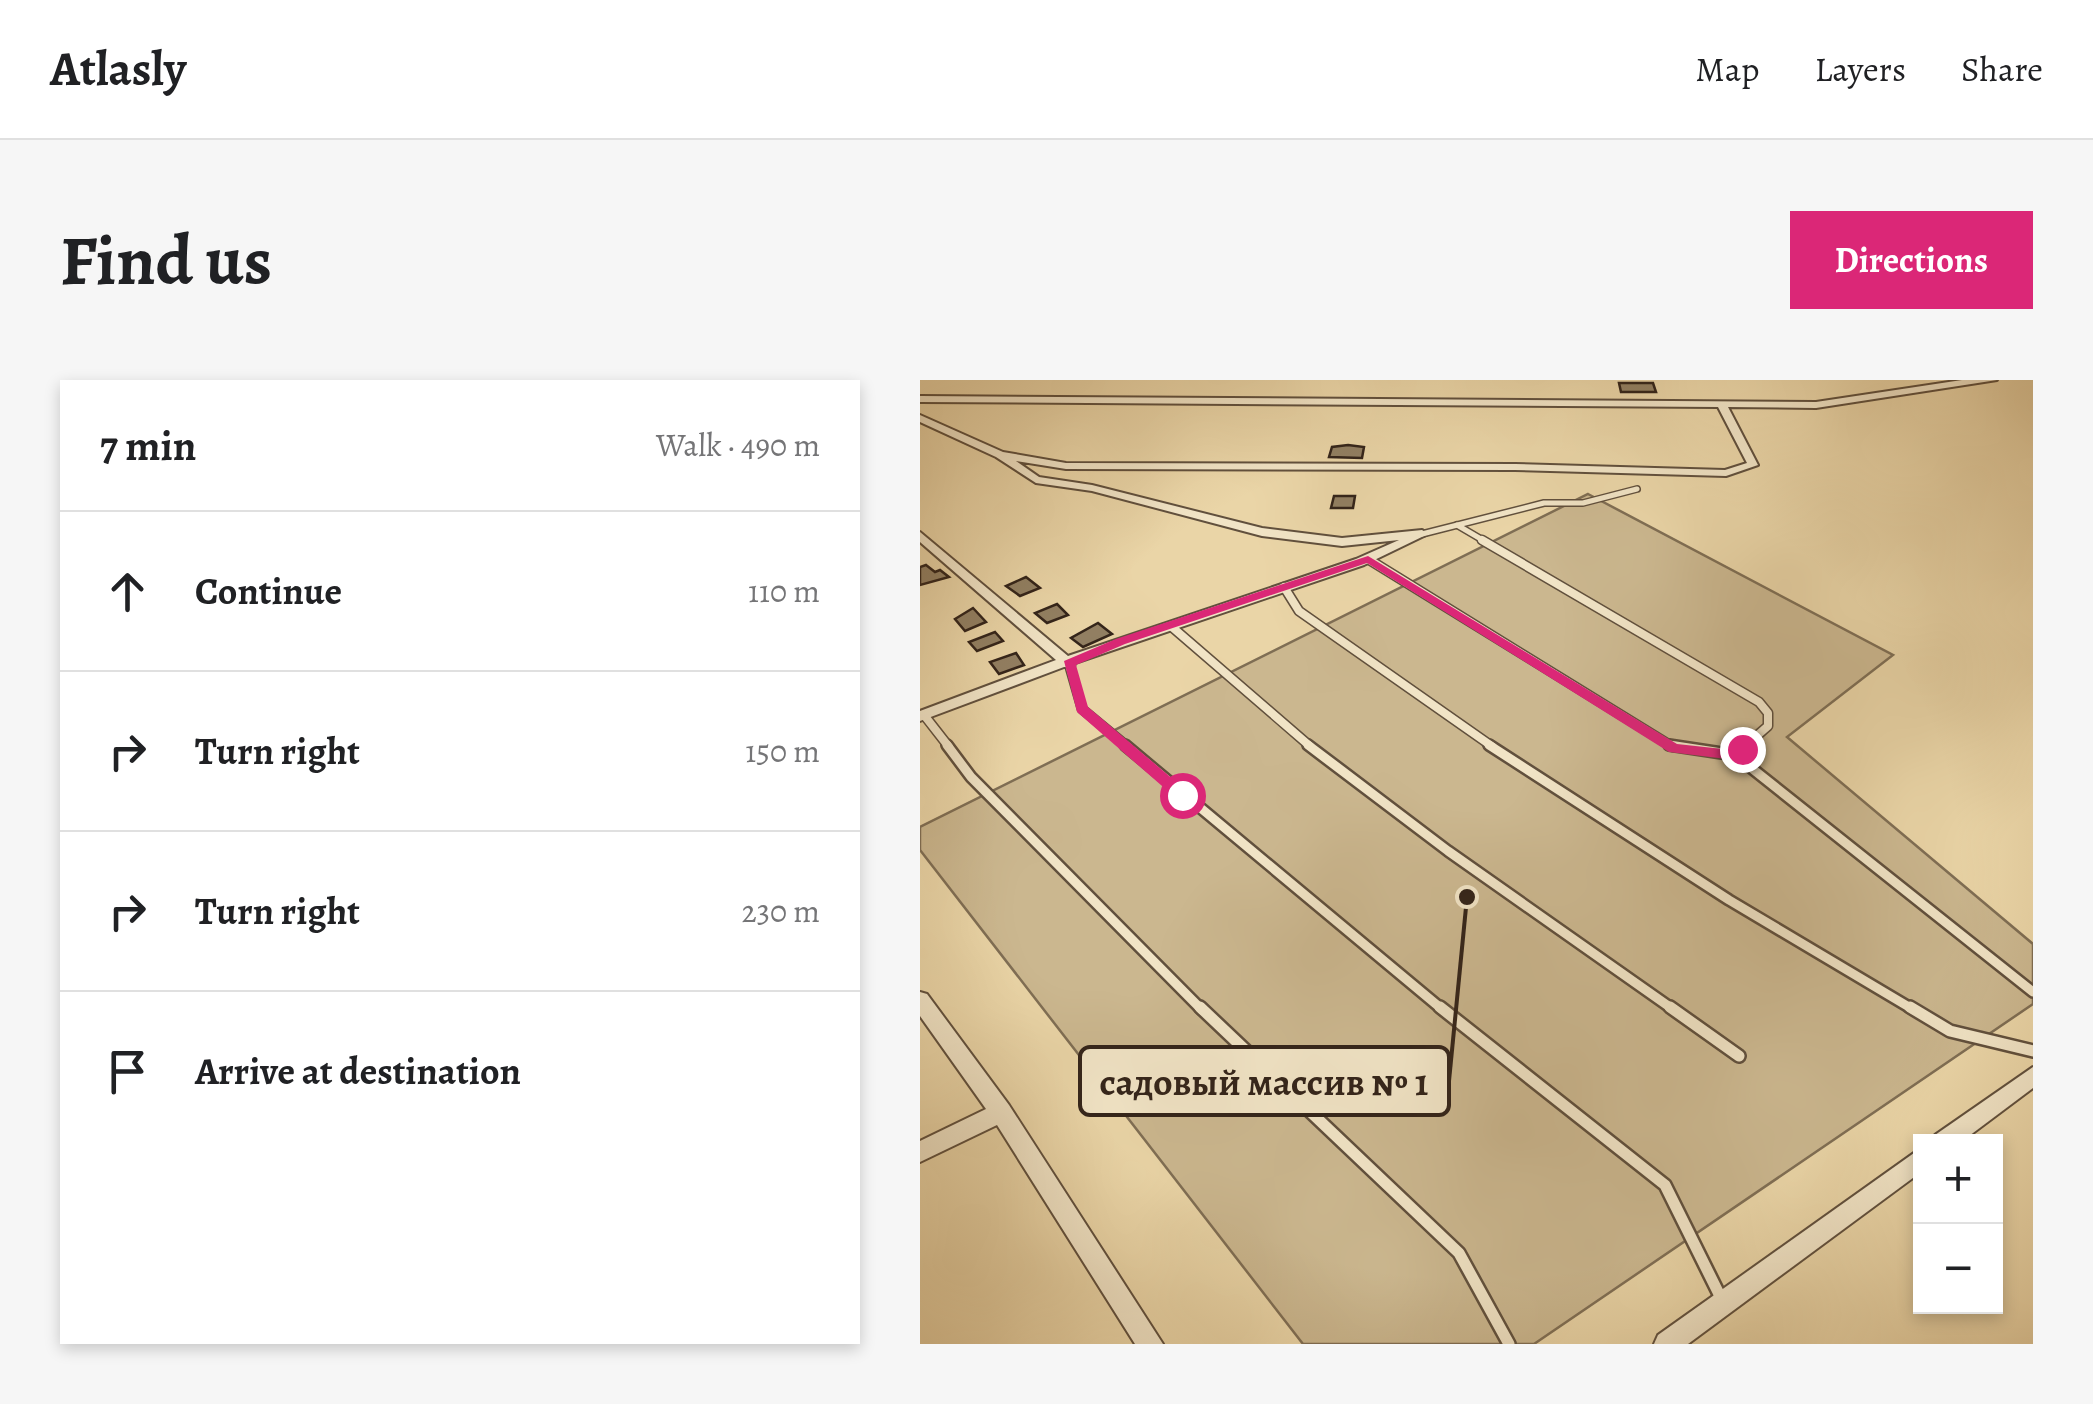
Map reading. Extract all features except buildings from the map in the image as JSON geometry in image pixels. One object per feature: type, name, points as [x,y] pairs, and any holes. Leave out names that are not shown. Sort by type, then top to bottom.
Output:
[{"type":"street","points":[[920,399],[1816,406],[1873,399],[1934,384],[1992,380]]},
{"type":"street","points":[[1000,455],[1066,466],[1128,468],[1515,468],[1726,473],[1753,465],[1722,405]]},
{"type":"street","points":[[920,418],[1000,455],[1036,480],[1092,488],[1262,532],[1342,542],[1422,534]]},
{"type":"street","points":[[922,716],[1120,642],[1368,559],[1422,534]]},
{"type":"street","points":[[920,536],[1068,664]]},
{"type":"street","points":[[920,1000],[1001,1112],[1150,1344]]},
{"type":"street","points":[[1955,1134],[2033,1076]]},
{"type":"street","points":[[920,1152],[1001,1112]]},
{"type":"street","points":[[1666,1344],[1913,1163]]},
{"type":"lane","points":[[1422,534],[1544,503],[1583,503],[1637,488]]},
{"type":"lane","points":[[1457,525],[1759,702],[1768,713],[1768,726],[1735,755]]},
{"type":"lane","points":[[1368,559],[1674,748],[1735,755],[2033,992]]},
{"type":"lane","points":[[1284,586],[1298,612],[1449,719],[1729,900],[1950,1030],[2033,1051]]},
{"type":"lane","points":[[1172,626],[1239,690],[1424,830],[1740,1056]]},
{"type":"lane","points":[[1068,664],[1082,708],[1096,721],[1438,1006],[1665,1185],[1723,1303]]},
{"type":"lane","points":[[922,716],[971,777],[1161,972],[1459,1254],[1510,1344]]},
{"type":"shaded area","points":[[1588,494],[1893,655],[1787,737],[2033,944],[2033,1004],[1534,1344],[1303,1344],[920,850],[920,827]]},
{"type":"place","name":"садовый массив № 1","points":[[1467,897]]},
{"type":"route","points":[[1182,795],[1082,708],[1068,664],[1120,642],[1368,559],[1674,748],[1735,755],[1742,749]]}]
